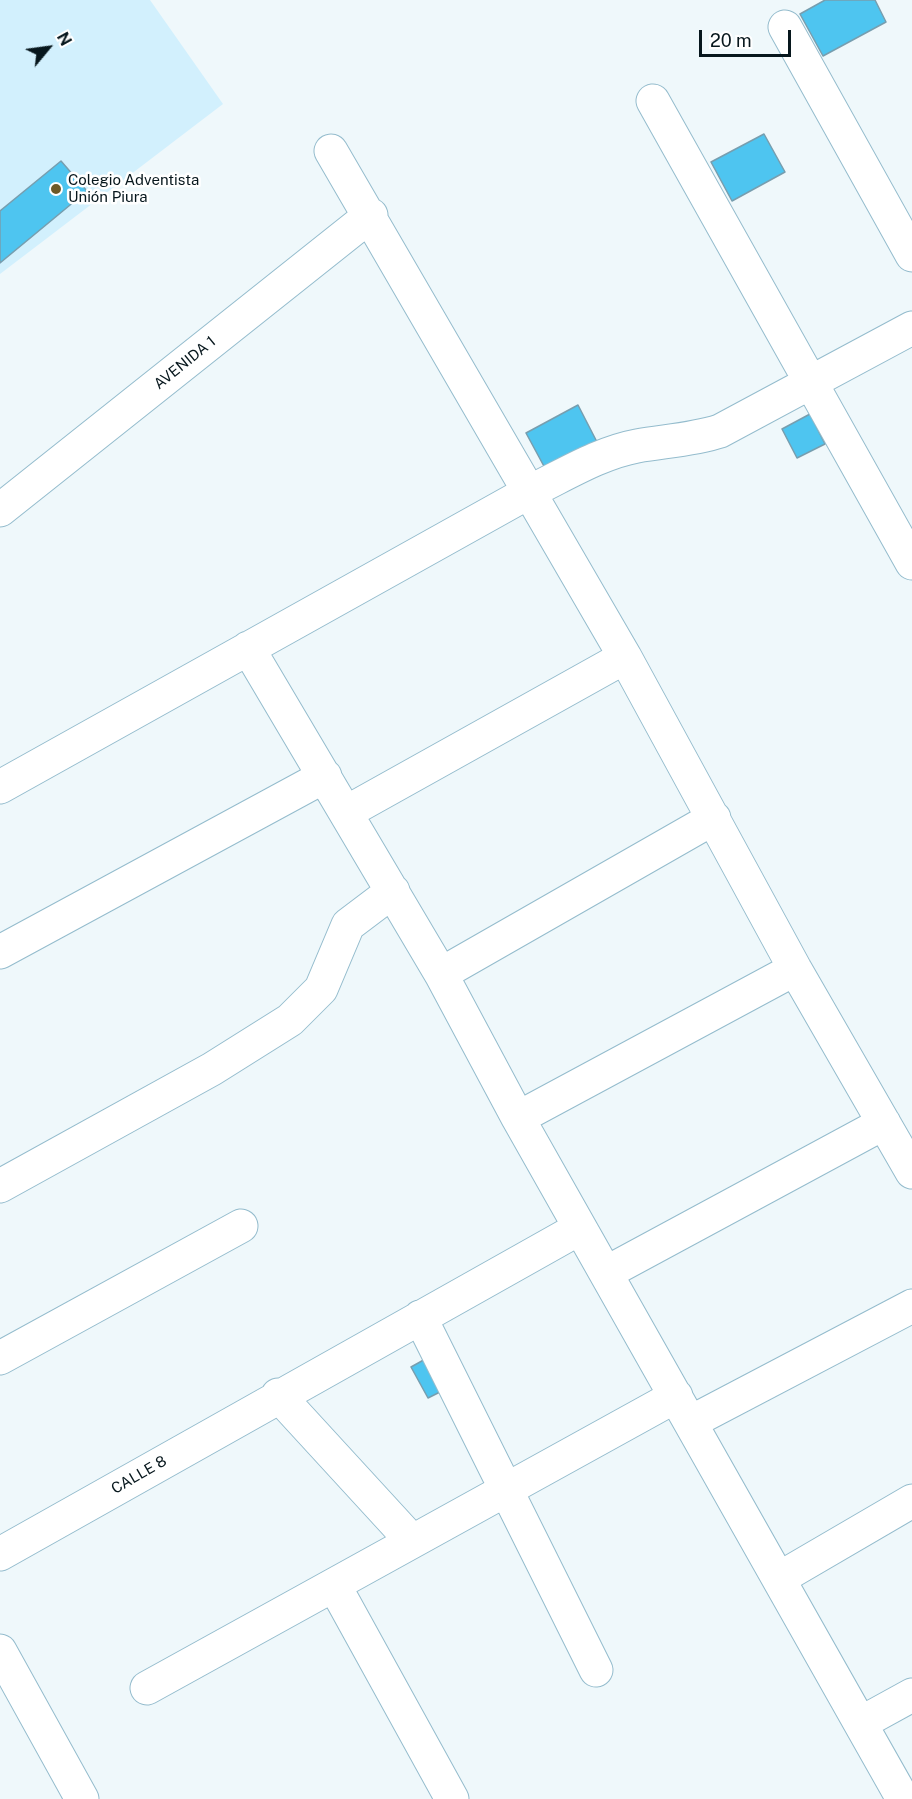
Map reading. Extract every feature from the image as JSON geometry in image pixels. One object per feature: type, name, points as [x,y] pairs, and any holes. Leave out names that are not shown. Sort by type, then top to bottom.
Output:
[{"type":"street","points":[[785,27],[912,255]]},
{"type":"street","points":[[652,100],[912,563]]},
{"type":"street","points":[[331,151],[371,215],[626,657],[795,969],[912,1172]]},
{"type":"street","name":"AVENIDA 1","points":[[0,510],[371,215]]},
{"type":"street","points":[[0,787],[529,492],[611,453],[636,446],[697,439],[720,431],[912,328]]},
{"type":"street","points":[[248,648],[441,974],[518,1118],[903,1799]]},
{"type":"street","points":[[347,812],[626,657]]},
{"type":"street","points":[[0,952],[325,776]]},
{"type":"street","points":[[441,974],[714,818]]},
{"type":"street","points":[[0,1186],[212,1069],[290,1020],[321,989],[348,925],[393,891]]},
{"type":"street","points":[[518,1118],[795,969]]},
{"type":"street","points":[[606,1273],[884,1123]]},
{"type":"street","points":[[0,1358],[241,1226]]},
{"type":"street","name":"CALLE 8","points":[[0,1554],[278,1395],[580,1228]]},
{"type":"street","points":[[147,1688],[506,1490],[912,1306]]},
{"type":"street","points":[[420,1317],[596,1670]]},
{"type":"street","points":[[278,1395],[412,1541]]},
{"type":"street","points":[[780,1578],[912,1501]]},
{"type":"street","points":[[334,1585],[452,1799]]},
{"type":"street","points":[[0,1651],[82,1799]]},
{"type":"street","points":[[861,1723],[912,1695]]},
{"type":"shaded area","name":"Colegio Adventista Unión Piura","points":[[0,0],[150,0],[223,104],[0,274]]},
{"type":"building","points":[[825,0],[875,0],[886,22],[823,56],[800,14]]},
{"type":"building","points":[[764,134],[785,172],[732,201],[711,162]]},
{"type":"building","points":[[61,161],[87,191],[0,263],[0,211]]},
{"type":"building","points":[[578,405],[597,442],[546,470],[526,433]]},
{"type":"building","points":[[810,414],[825,444],[797,458],[782,429]]},
{"type":"building","points":[[429,1357],[446,1389],[428,1398],[411,1367]]},
{"type":"place","name":"Colegio Adventista Unión Piura","points":[[56,189]]}]
